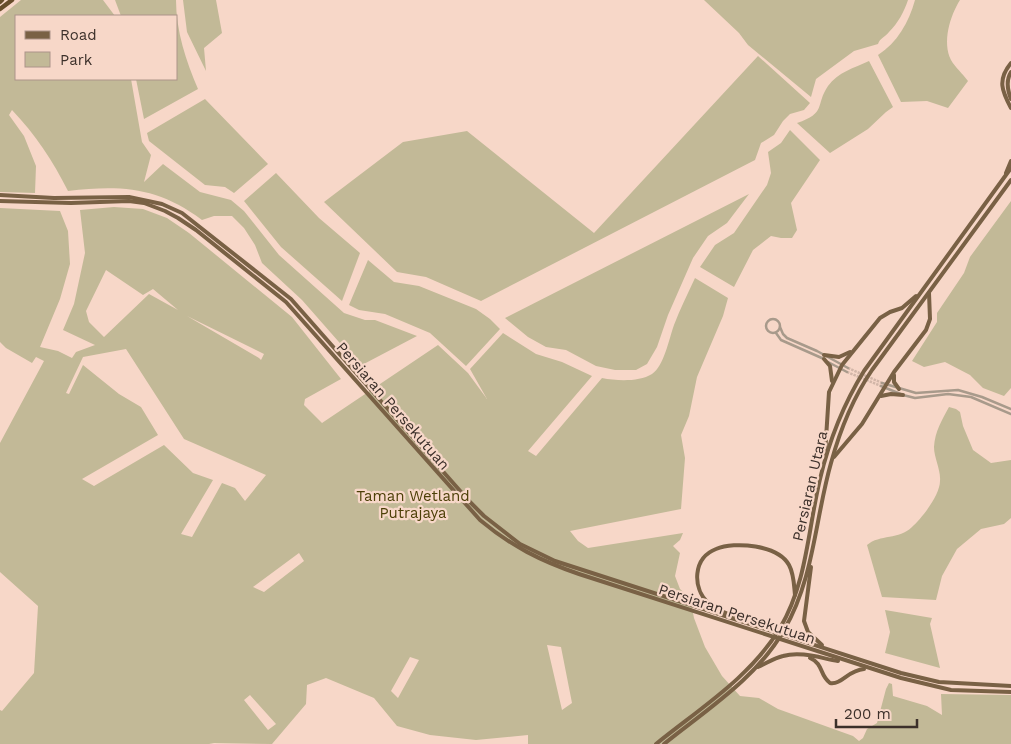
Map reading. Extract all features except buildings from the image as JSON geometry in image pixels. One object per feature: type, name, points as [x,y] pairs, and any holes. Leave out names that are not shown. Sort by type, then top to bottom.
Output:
[{"type":"highway","points":[[1,5],[12,0]]},
{"type":"main road","points":[[1011,63],[1002,85],[1003,92],[1011,108]]},
{"type":"main road","points":[[1008,73],[1007,86],[1011,98]]},
{"type":"main road","points":[[1003,180],[1011,161]]},
{"type":"main road","name":"Persiaran Utara","points":[[664,744],[735,684],[768,646],[779,628],[795,597],[801,579],[820,478],[836,427],[854,389],[1011,168]]},
{"type":"main road","name":"Persiaran Utara","points":[[656,744],[755,668],[773,648],[800,598],[813,552],[831,464],[850,408],[862,386],[1011,180]]},
{"type":"main road","name":"Persiaran Persekutuan","points":[[0,195],[54,200]]},
{"type":"main road","name":"Persiaran Persekutuan","points":[[89,200],[120,196],[144,199],[162,204],[182,213],[196,223],[291,299],[469,501],[484,516],[520,544],[555,561],[855,665],[939,688],[1011,692]]},
{"type":"main road","name":"Persiaran Persekutuan","points":[[0,201],[89,200],[144,203],[165,211],[196,230],[286,302],[480,520],[517,548],[539,559],[579,574],[763,628],[901,673],[939,682],[1011,686]]},
{"type":"main road","points":[[820,478],[827,443],[828,398],[832,383],[852,351],[880,318],[908,304],[922,291]]},
{"type":"main road","points":[[831,464],[840,449],[862,424],[879,397],[884,385],[929,324],[929,293]]},
{"type":"main road","points":[[824,357],[839,357],[852,351]]},
{"type":"main road","points":[[824,357],[830,366],[832,383]]},
{"type":"main road","points":[[894,372],[894,382],[899,389]]},
{"type":"main road","points":[[879,397],[891,394],[903,395]]},
{"type":"main road","points":[[763,628],[715,608],[708,603],[700,592],[696,580],[698,568],[704,558],[714,549],[730,546],[771,549],[783,557],[790,566],[794,579],[795,597]]},
{"type":"main road","points":[[813,552],[804,621],[808,632],[824,647]]},
{"type":"main road","points":[[798,654],[811,658],[818,663],[825,678],[830,683],[839,683],[854,670],[867,668]]},
{"type":"main road","points":[[755,668],[784,655],[798,654],[855,665]]},
{"type":"street","points":[[824,357],[781,340],[776,333],[771,333],[767,330],[765,326],[767,322],[771,319],[777,320],[787,338],[824,357],[847,370]]},
{"type":"street","points":[[776,333],[780,327]]},
{"type":"street","points":[[884,385],[916,393],[958,390],[982,397],[1011,409]]},
{"type":"street","points":[[884,385],[903,395],[915,398],[960,395],[971,397],[1011,414]]},
{"type":"green space","points":[[21,0],[103,0],[114,15],[15,15],[15,80],[131,80],[142,142],[151,155],[144,182],[163,164],[200,192],[231,200],[244,211],[279,255],[344,313],[365,320],[375,320],[417,336],[360,366],[302,300],[262,263],[255,245],[244,228],[232,216],[214,216],[202,220],[170,201],[138,191],[105,188],[68,191],[43,148],[12,110],[9,115],[24,136],[36,166],[35,193],[0,192],[0,17]]},
{"type":"green space","points":[[115,0],[176,0],[177,15],[121,15]]},
{"type":"green space","points":[[183,0],[216,0],[222,33],[204,48],[206,71],[187,32]]},
{"type":"green space","points":[[704,0],[908,0],[898,21],[878,44],[854,51],[816,79],[811,97],[748,45],[739,33]]},
{"type":"green space","points":[[915,0],[960,0],[950,21],[947,45],[951,60],[968,81],[948,108],[927,101],[901,102],[878,55],[891,44],[901,31]]},
{"type":"green space","points":[[178,23],[183,46],[198,89],[144,119],[136,80],[178,80]]},
{"type":"green space","points":[[758,56],[810,103],[804,110],[790,114],[774,135],[761,143],[755,160],[481,301],[426,277],[397,272],[324,202],[403,142],[467,131],[594,233]]},
{"type":"green space","points":[[869,61],[893,107],[868,129],[830,153],[797,123],[813,116],[817,112],[824,93],[832,81],[847,71]]},
{"type":"green space","points":[[205,99],[268,164],[234,193],[225,187],[205,185],[149,141],[147,133]]},
{"type":"green space","points":[[790,130],[820,160],[791,203],[797,230],[792,238],[771,236],[753,250],[734,287],[700,267],[715,245],[734,233],[767,185],[771,173],[768,152],[781,143]]},
{"type":"green space","points":[[276,173],[319,218],[360,253],[342,301],[281,247],[244,201]]},
{"type":"green space","points":[[749,194],[727,223],[708,236],[693,258],[668,315],[657,347],[647,364],[636,370],[615,370],[596,366],[566,350],[546,347],[528,337],[505,318]]},
{"type":"green space","points":[[1011,201],[1011,388],[1004,396],[983,388],[970,375],[945,362],[924,367],[912,361],[937,322],[937,313],[964,273],[970,257]]},
{"type":"green space","name":"Taman Wetland Putrajaya","points":[[114,207],[143,209],[167,218],[189,233],[292,317],[341,379],[305,399],[304,405],[322,423],[438,345],[468,373],[487,399],[470,369],[503,333],[536,354],[562,362],[592,376],[528,451],[536,456],[602,378],[634,380],[647,377],[656,370],[663,359],[676,319],[695,278],[728,298],[723,316],[697,377],[689,416],[681,435],[685,458],[681,509],[570,531],[578,541],[588,548],[683,533],[680,540],[673,546],[680,553],[675,576],[680,589],[690,598],[694,618],[705,647],[722,676],[740,696],[759,698],[778,709],[853,736],[859,741],[863,738],[867,729],[877,723],[889,683],[892,684],[893,696],[927,706],[942,715],[941,694],[1011,695],[1011,744],[528,744],[528,735],[476,740],[430,735],[397,726],[374,698],[326,678],[307,685],[306,704],[272,744],[0,744],[0,710],[2,711],[34,673],[38,606],[0,572],[0,443],[44,361],[36,357],[32,363],[6,348],[0,342],[0,208],[60,211],[68,231],[70,264],[60,299],[40,347],[58,351],[72,358],[76,352],[95,345],[63,330],[74,304],[85,253],[80,210]],"holes":[[[106,270],[143,295],[153,289],[178,310],[149,294],[104,337],[89,322],[86,311]],[[187,316],[264,354],[261,360],[259,358]],[[126,349],[184,439],[266,475],[245,501],[235,488],[222,483],[192,537],[181,534],[213,480],[193,473],[164,445],[94,486],[82,479],[158,435],[141,407],[119,394],[83,365],[69,394],[66,393],[83,357]],[[299,553],[304,561],[264,592],[253,587]],[[547,645],[561,647],[572,703],[562,710]],[[410,657],[419,660],[398,698],[391,691]],[[250,695],[276,724],[268,730],[244,700]]]},
{"type":"green space","points":[[368,260],[394,282],[419,286],[476,309],[500,329],[466,366],[430,333],[385,314],[359,310],[349,305]]},
{"type":"green space","points":[[949,407],[960,412],[963,426],[973,450],[991,463],[1011,460],[1011,518],[1004,524],[981,529],[957,549],[942,576],[936,600],[882,597],[867,545],[878,539],[895,536],[907,531],[921,518],[930,506],[937,493],[940,481],[934,451],[935,441],[939,426]]},
{"type":"green space","points":[[885,610],[932,618],[930,624],[940,668],[885,653],[890,632]]},
{"type":"tunnel","points":[[848,368],[882,383]]},
{"type":"tunnel","points":[[847,372],[881,386]]}]
